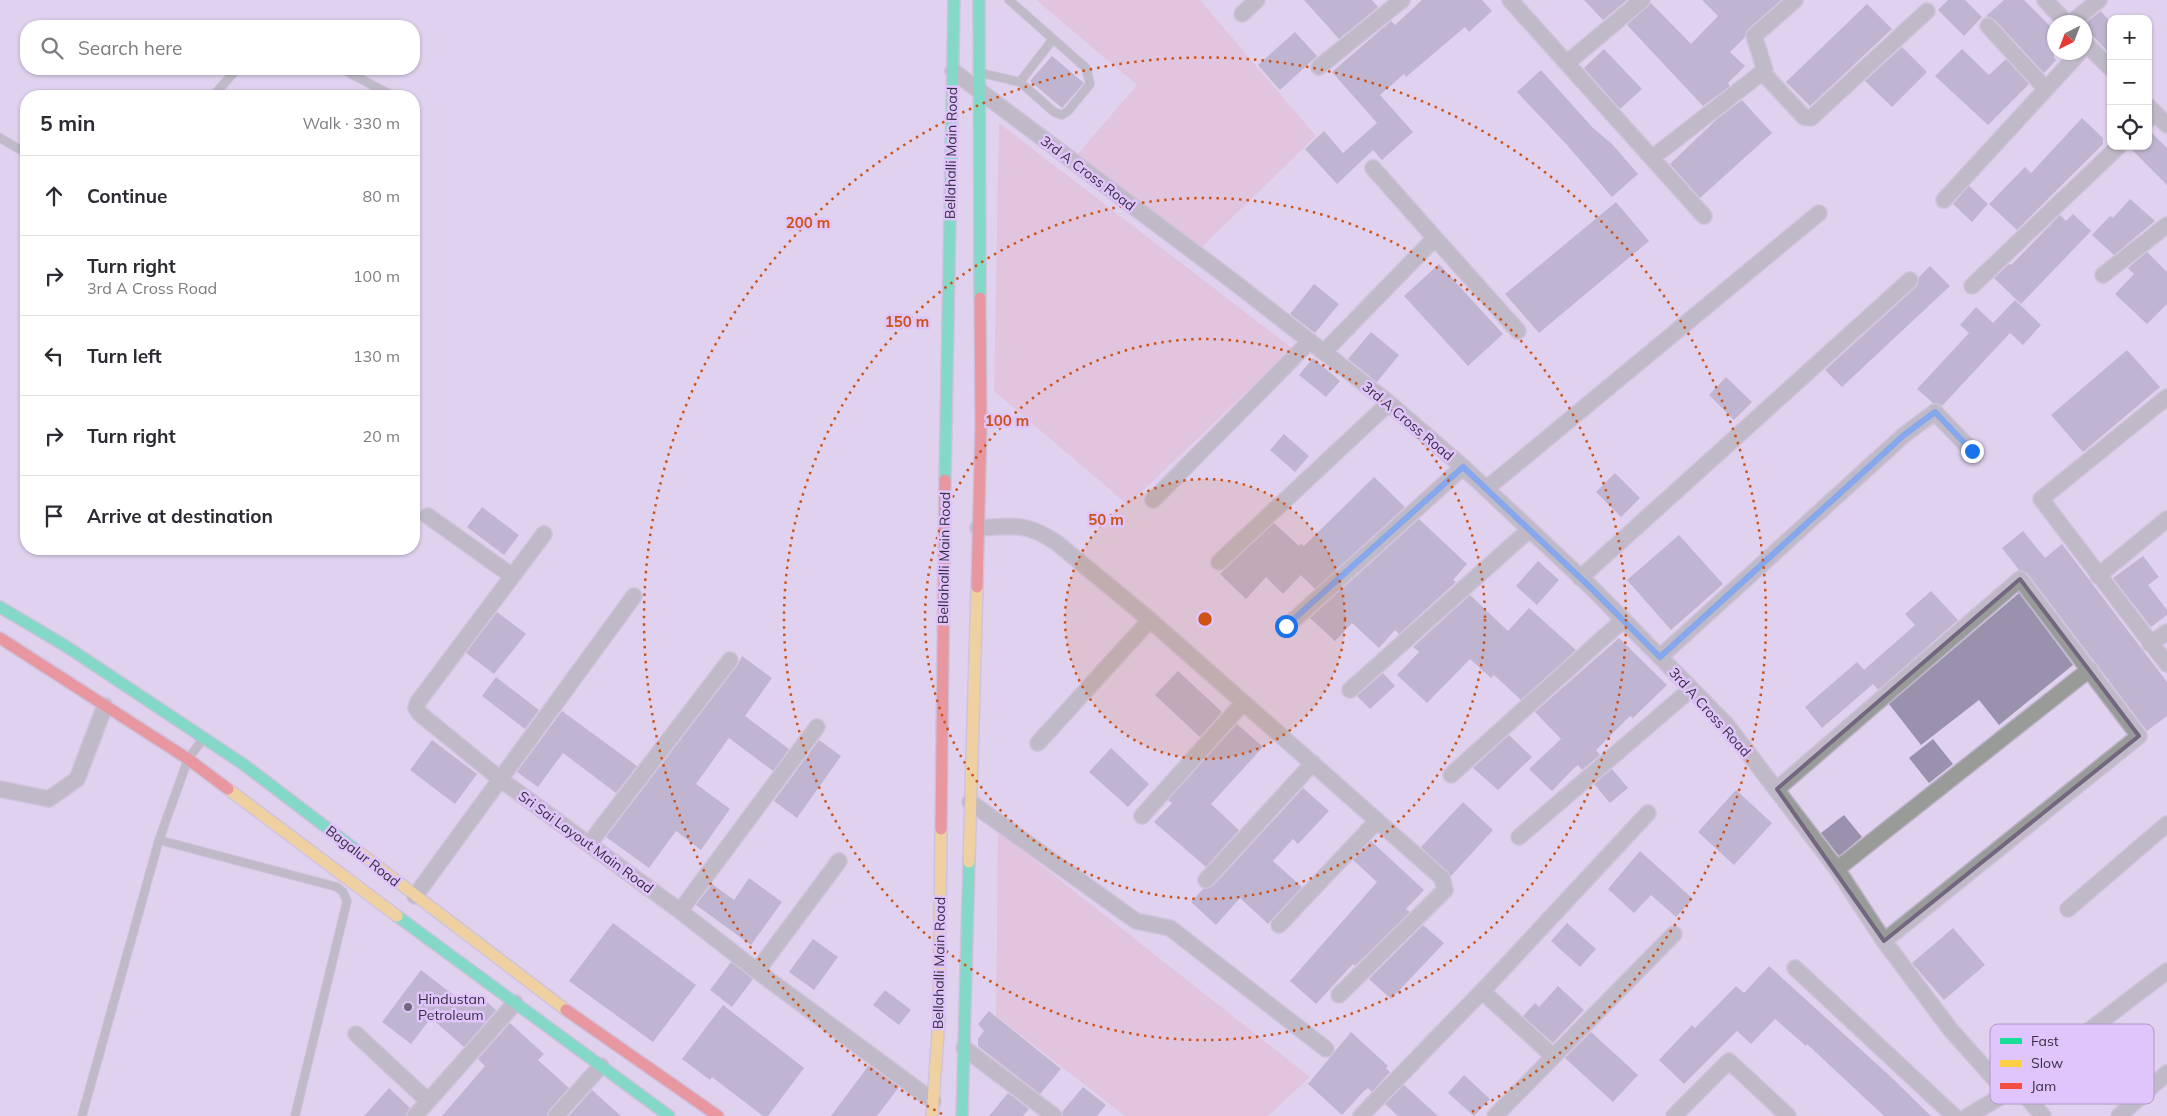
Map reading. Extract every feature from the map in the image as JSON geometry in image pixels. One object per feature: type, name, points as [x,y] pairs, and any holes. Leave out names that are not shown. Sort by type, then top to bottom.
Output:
[{"type":"main road","name":"Bellahalli Main Road","points":[[932,1108],[939,1020],[946,398],[954,0]]},
{"type":"main road","name":"Bellahalli Main Road","points":[[962,1116],[980,427],[979,0]]},
{"type":"main road","name":"Bagalur Road","points":[[0,607],[64,645],[244,764],[585,1025],[718,1116]]},
{"type":"main road","name":"Bagalur Road","points":[[0,638],[188,759],[669,1116]]},
{"type":"street","points":[[1242,14],[1257,0]]},
{"type":"street","points":[[1319,67],[1402,0]]},
{"type":"street","points":[[1510,0],[1704,216]]},
{"type":"street","points":[[1567,62],[1642,0]]},
{"type":"street","points":[[1652,158],[1765,70],[1754,36],[1795,0]]},
{"type":"street","points":[[2045,0],[2059,15]]},
{"type":"street","points":[[2081,15],[2099,0]]},
{"type":"street","points":[[1762,72],[1804,117],[1810,118],[1927,11]]},
{"type":"street","points":[[1988,26],[2046,89]]},
{"type":"street","points":[[2092,53],[2107,65]]},
{"type":"street","points":[[1944,200],[2072,60]]},
{"type":"street","name":"3rd A Cross Road","points":[[953,71],[1234,282],[1389,403],[1463,467],[1580,578],[1726,724],[1837,869],[1884,941],[1950,1030],[1990,1069]]},
{"type":"street","points":[[2152,114],[2167,125]]},
{"type":"street","points":[[1972,286],[2115,150]]},
{"type":"street","points":[[1373,168],[1518,331]]},
{"type":"street","points":[[1486,489],[1819,213]]},
{"type":"street","points":[[2103,275],[2167,225]]},
{"type":"street","points":[[1324,352],[1435,238]]},
{"type":"street","points":[[1580,578],[1910,280]]},
{"type":"street","points":[[1153,500],[1310,342]]},
{"type":"street","points":[[2167,397],[2041,500],[2167,664]]},
{"type":"street","points":[[1219,562],[1389,403]]},
{"type":"street","points":[[1660,657],[1904,435],[1935,412],[1972,451]]},
{"type":"street","points":[[1286,626],[1463,467]]},
{"type":"street","points":[[428,516],[512,576]]},
{"type":"street","points":[[2098,576],[2167,519]]},
{"type":"street","points":[[978,528],[1024,526],[1041,532],[1057,543],[1150,620],[1442,878],[1445,890],[1339,995]]},
{"type":"street","points":[[1350,690],[1529,530]]},
{"type":"street","name":"Sri Sai Layout Main Road","points":[[544,534],[416,708],[419,713],[500,780],[680,911],[932,1108]]},
{"type":"street","points":[[1777,789],[2020,579],[2139,736],[1884,941]]},
{"type":"street","points":[[415,896],[634,596]]},
{"type":"street","points":[[1038,743],[1150,620]]},
{"type":"street","points":[[1450,775],[1623,620]]},
{"type":"street","points":[[2150,644],[2167,632]]},
{"type":"street","points":[[589,844],[730,660]]},
{"type":"street","points":[[1837,869],[2090,669]]},
{"type":"street","points":[[1520,837],[1691,688]]},
{"type":"street","points":[[1142,816],[1243,703]]},
{"type":"street","points":[[0,789],[49,798],[77,779],[105,706]]},
{"type":"street","points":[[680,911],[817,727]]},
{"type":"street","points":[[1206,880],[1313,764]]},
{"type":"street","points":[[970,802],[1136,921],[1170,928],[1326,1049]]},
{"type":"street","points":[[1360,1116],[1482,990],[1648,813]]},
{"type":"street","points":[[1279,925],[1377,821]]},
{"type":"street","points":[[2068,909],[2167,824]]},
{"type":"street","points":[[757,971],[839,861]]},
{"type":"street","points":[[1495,1116],[1674,934]]},
{"type":"street","points":[[1795,968],[1954,1116]]},
{"type":"street","points":[[2098,1024],[2167,971]]},
{"type":"street","points":[[1482,990],[1553,1056]]},
{"type":"street","points":[[415,1116],[515,1003]]},
{"type":"street","points":[[356,1034],[428,1101]]},
{"type":"street","points":[[964,1048],[1054,1116]]},
{"type":"street","points":[[1674,1116],[1729,1061],[1788,1116]]},
{"type":"street","points":[[556,1116],[601,1066]]},
{"type":"street","points":[[2154,1085],[2167,1073]]},
{"type":"street","points":[[1968,1116],[1990,1103]]},
{"type":"street","name":"3rd A Cross Road","points":[[2029,1104],[2043,1116]]},
{"type":"street","points":[[2119,1116],[2132,1104]]},
{"type":"lane","points":[[979,72],[1020,82],[1054,112],[1062,115],[1068,111],[1090,84],[1086,68],[1009,0]]},
{"type":"lane","points":[[1020,82],[1053,39]]},
{"type":"lane","points":[[218,90],[232,75]]},
{"type":"lane","points":[[354,75],[382,90]]},
{"type":"lane","points":[[0,138],[20,150]]},
{"type":"lane","points":[[82,1116],[159,840],[188,759],[204,738]]},
{"type":"lane","points":[[159,840],[337,887],[344,892],[347,901],[295,1116]]},
{"type":"highlighted area","points":[[2020,579],[2139,736],[1884,941],[1777,789]]},
{"type":"shaded area","points":[[1036,0],[1200,0],[1316,136],[1202,247],[1075,157],[1137,85]]},
{"type":"shaded area","points":[[999,123],[1292,348],[1128,505],[994,391]]},
{"type":"shaded area","points":[[998,831],[1310,1077],[1268,1116],[1125,1116],[996,1016]]},
{"type":"building","points":[[1304,0],[1372,0],[1378,7],[1339,39]]},
{"type":"building","points":[[1422,0],[1482,0],[1492,11],[1469,32],[1465,27],[1406,77],[1404,74],[1380,95],[1413,132],[1382,160],[1373,150],[1337,184],[1305,149],[1324,131],[1343,153],[1377,123],[1332,72],[1391,21],[1395,25]]},
{"type":"building","points":[[1584,0],[1627,0],[1603,20]]},
{"type":"building","points":[[1702,0],[1781,0],[1748,29],[1745,37],[1730,52],[1745,66],[1728,83],[1730,86],[1703,106],[1627,25],[1651,3],[1691,44],[1718,16]]},
{"type":"building","points":[[1948,0],[1965,0],[1982,17],[1964,36],[1938,10]]},
{"type":"building","points":[[2004,0],[2024,0],[2047,23],[2047,60],[2056,60],[2044,73],[1995,20],[1986,16]]},
{"type":"building","points":[[1867,4],[1892,29],[1810,106],[1786,82]]},
{"type":"building","points":[[2101,11],[2107,18],[2107,51],[2092,35],[2092,18]]},
{"type":"building","points":[[1295,32],[1317,56],[1280,90],[1258,65]]},
{"type":"building","points":[[1902,47],[1927,72],[1892,107],[1865,81]]},
{"type":"building","points":[[1604,49],[1642,89],[1620,109],[1584,68]]},
{"type":"building","points":[[1962,49],[1989,75],[2006,59],[2029,84],[1988,125],[1935,76]]},
{"type":"building","points":[[1052,56],[1084,83],[1062,108],[1030,81]]},
{"type":"building","points":[[1541,70],[1592,127],[1612,144],[1638,174],[1612,197],[1567,145],[1517,92]]},
{"type":"building","points":[[1742,100],[1772,133],[1700,198],[1670,164],[1717,119]]},
{"type":"building","points":[[2082,118],[2103,138],[2103,144],[2017,230],[1989,204],[2025,167],[2031,173]]},
{"type":"building","points":[[2152,133],[2167,148],[2167,185],[2132,150],[2152,150]]},
{"type":"building","points":[[1969,186],[1988,204],[1972,222],[1953,204]]},
{"type":"building","points":[[2130,199],[2155,221],[2114,255],[2092,235],[2110,216],[2113,218]]},
{"type":"building","points":[[1616,202],[1649,241],[1539,333],[1505,294]]},
{"type":"building","points":[[2073,214],[2091,231],[2021,304],[1994,278],[2009,264],[2011,265],[2060,215],[2066,221]]},
{"type":"building","points":[[2147,252],[2167,272],[2167,304],[2147,324],[2115,294],[2134,274],[2128,268]]},
{"type":"building","points":[[1439,264],[1503,334],[1468,366],[1404,296]]},
{"type":"building","points":[[1930,266],[1950,286],[1842,387],[1825,370],[1916,287],[1919,277]]},
{"type":"building","points":[[1314,284],[1339,304],[1315,333],[1290,314]]},
{"type":"building","points":[[2015,300],[2041,325],[2023,345],[2010,333],[1942,406],[1933,403],[1917,389],[1969,333],[1960,325],[1976,307],[1993,323]]},
{"type":"building","points":[[1371,332],[1399,355],[1377,382],[1348,359]]},
{"type":"building","points":[[2127,350],[2160,387],[2083,452],[2051,415]]},
{"type":"building","points":[[1313,358],[1340,381],[1326,397],[1299,375]]},
{"type":"building","points":[[1726,377],[1752,402],[1734,420],[1709,395]]},
{"type":"building","points":[[1284,434],[1309,456],[1295,472],[1270,450]]},
{"type":"building","points":[[1615,473],[1640,498],[1621,517],[1596,492]]},
{"type":"building","points":[[1374,477],[1405,507],[1315,589],[1301,575],[1283,594],[1266,577],[1246,599],[1220,574],[1274,523],[1299,546],[1301,544],[1304,546]]},
{"type":"building","points":[[482,507],[519,535],[504,555],[467,527]]},
{"type":"building","points":[[1419,519],[1467,564],[1453,580],[1456,582],[1399,634],[1395,630],[1379,648],[1352,623],[1335,641],[1310,618]]},
{"type":"building","points":[[2023,531],[2045,558],[2062,544],[2167,682],[2167,716],[2147,731],[2027,573],[2019,570],[2002,548]]},
{"type":"building","points":[[1679,535],[1723,584],[1671,630],[1627,580]]},
{"type":"building","points":[[2143,556],[2159,577],[2148,585],[2167,610],[2167,615],[2151,627],[2113,578]]},
{"type":"building","points":[[1538,561],[1559,580],[1537,605],[1516,586]]},
{"type":"building","points":[[1931,591],[1958,620],[1878,690],[1873,684],[1822,728],[1805,707],[1857,662],[1864,670],[1915,625],[1905,614]]},
{"type":"building","points":[[2019,593],[2073,665],[1999,725],[1979,700],[1921,745],[1889,704]]},
{"type":"building","points":[[1470,595],[1508,631],[1529,608],[1576,650],[1521,700],[1494,675],[1491,678],[1470,659],[1427,703],[1397,675],[1419,652],[1413,647]]},
{"type":"building","points":[[497,612],[526,634],[494,674],[466,653]]},
{"type":"building","points":[[1619,638],[1667,685],[1633,718],[1630,716],[1596,750],[1600,755],[1582,770],[1578,765],[1552,791],[1529,769],[1561,739],[1535,712]]},
{"type":"building","points":[[742,656],[772,678],[745,716],[789,749],[773,771],[729,738],[696,784],[730,809],[701,850],[676,831],[649,868],[606,837],[737,666]]},
{"type":"building","points":[[1178,671],[1222,712],[1200,737],[1155,695]]},
{"type":"building","points":[[1383,673],[1395,686],[1370,709],[1357,696]]},
{"type":"building","points":[[496,677],[539,710],[525,729],[482,696]]},
{"type":"building","points":[[562,711],[637,766],[616,793],[563,753],[538,787],[517,772]]},
{"type":"building","points":[[1237,724],[1263,747],[1211,804],[1239,830],[1206,867],[1154,822],[1172,803],[1168,800]]},
{"type":"building","points":[[1509,735],[1532,757],[1498,790],[1473,768]]},
{"type":"building","points":[[1933,739],[1953,764],[1929,783],[1909,758]]},
{"type":"building","points":[[432,740],[477,774],[455,804],[410,770]]},
{"type":"building","points":[[819,740],[841,756],[797,818],[774,801]]},
{"type":"building","points":[[1111,748],[1149,784],[1128,807],[1089,772]]},
{"type":"building","points":[[1612,769],[1628,788],[1610,803],[1594,784]]},
{"type":"building","points":[[1303,788],[1329,811],[1298,844],[1293,839],[1273,861],[1302,887],[1268,924],[1240,898],[1216,925],[1191,902],[1203,889],[1213,886]]},
{"type":"building","points":[[1736,790],[1772,823],[1734,865],[1698,832]]},
{"type":"building","points":[[1463,802],[1493,830],[1451,876],[1421,847]]},
{"type":"building","points":[[1844,815],[1862,837],[1839,856],[1821,833]]},
{"type":"building","points":[[1371,841],[1424,890],[1406,909],[1410,912],[1355,966],[1353,964],[1316,1004],[1290,981],[1377,882],[1353,860]]},
{"type":"building","points":[[1640,851],[1693,899],[1676,917],[1651,895],[1634,913],[1608,889]]},
{"type":"building","points":[[749,878],[782,902],[751,945],[696,905],[712,884],[734,900]]},
{"type":"building","points":[[613,923],[696,985],[653,1042],[569,981]]},
{"type":"building","points":[[1567,923],[1596,949],[1580,967],[1551,941]]},
{"type":"building","points":[[1423,925],[1444,943],[1391,999],[1369,979]]},
{"type":"building","points":[[1953,928],[1985,965],[1944,1000],[1912,963]]},
{"type":"building","points":[[813,939],[838,957],[814,990],[789,972]]},
{"type":"building","points":[[731,962],[753,979],[732,1007],[710,990]]},
{"type":"building","points":[[1769,966],[1931,1116],[1884,1116],[1807,1044],[1806,1046],[1775,1019],[1751,1044],[1737,1031],[1684,1084],[1659,1060],[1692,1025],[1695,1028],[1736,986],[1744,993]]},
{"type":"building","points":[[421,970],[469,1007],[479,995],[496,1010],[464,1047],[431,1018],[411,1044],[382,1022]]},
{"type":"building","points":[[1558,986],[1584,1010],[1553,1043],[1523,1016],[1535,1003],[1539,1007]]},
{"type":"building","points":[[885,990],[911,1010],[899,1025],[873,1005]]},
{"type":"building","points":[[723,1005],[804,1068],[768,1116],[763,1116],[712,1077],[710,1080],[682,1059]]},
{"type":"building","points":[[989,1011],[1061,1069],[1040,1094],[978,1046],[978,1039],[984,1031],[978,1024]]},
{"type":"building","points":[[510,1023],[544,1054],[538,1060],[569,1088],[549,1110],[547,1116],[442,1116],[485,1066],[478,1059]]},
{"type":"building","points":[[1351,1032],[1388,1066],[1386,1068],[1390,1072],[1372,1092],[1368,1088],[1364,1091],[1342,1115],[1308,1084]]},
{"type":"building","points":[[1591,1032],[1638,1075],[1613,1102],[1565,1058]]},
{"type":"building","points":[[869,1065],[899,1087],[877,1116],[831,1116]]},
{"type":"building","points":[[1464,1075],[1490,1099],[1474,1116],[1448,1093]]},
{"type":"building","points":[[1404,1085],[1438,1116],[1398,1116],[1385,1104]]},
{"type":"building","points":[[1083,1087],[1106,1105],[1097,1116],[1063,1116],[1062,1112]]},
{"type":"building","points":[[389,1088],[410,1108],[406,1116],[364,1116]]},
{"type":"building","points":[[592,1090],[621,1116],[569,1116]]},
{"type":"building","points":[[1008,1093],[1029,1109],[1023,1116],[989,1116]]},
{"type":"traffic: fast","points":[[945,480],[954,0]]},
{"type":"traffic: fast","points":[[979,0],[980,298]]},
{"type":"traffic: fast","points":[[0,607],[64,645],[243,764],[360,853]]},
{"type":"traffic: fast","points":[[962,1116],[969,862]]},
{"type":"traffic: fast","points":[[397,916],[669,1116]]},
{"type":"traffic: slow","points":[[969,862],[977,587]]},
{"type":"traffic: slow","points":[[228,789],[397,916]]},
{"type":"traffic: slow","points":[[932,1116],[939,1019],[941,829]]},
{"type":"traffic: slow","points":[[360,853],[566,1010]]},
{"type":"traffic: jam","points":[[977,587],[981,427],[980,298]]},
{"type":"traffic: jam","points":[[941,829],[945,480]]},
{"type":"traffic: jam","points":[[0,638],[188,759],[228,789]]},
{"type":"traffic: jam","points":[[566,1010],[718,1116]]},
{"type":"place","name":"Hindustan Petroleum","points":[[408,1007]]},
{"type":"route","points":[[1286,626],[1463,467],[1591,588],[1660,657],[1904,435],[1935,412],[1972,451]]}]
